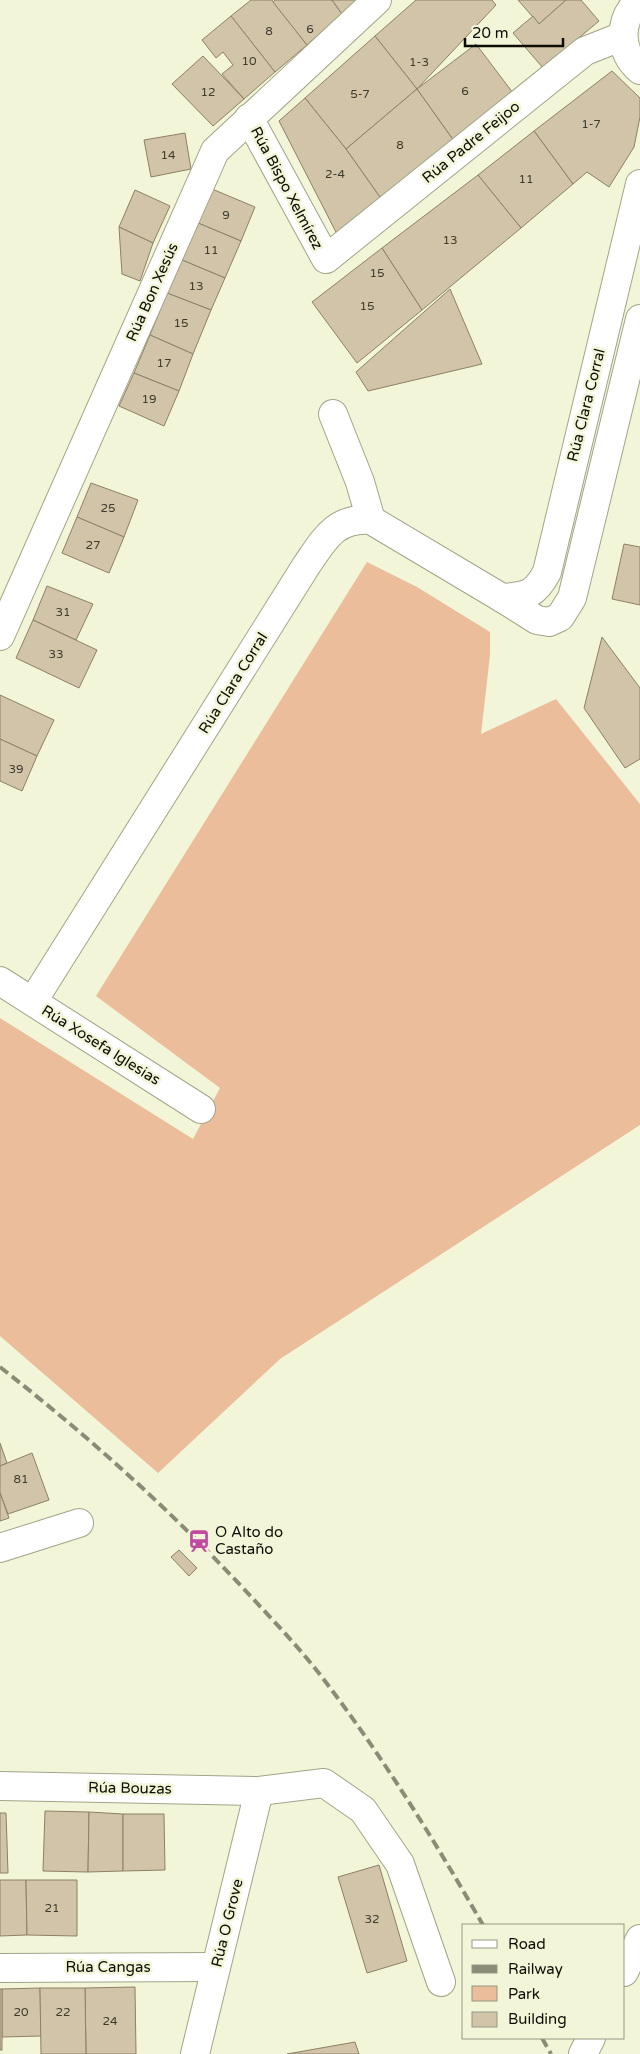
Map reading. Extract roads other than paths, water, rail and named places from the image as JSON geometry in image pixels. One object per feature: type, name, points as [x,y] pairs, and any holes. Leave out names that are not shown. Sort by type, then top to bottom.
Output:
[{"type":"street","name":"Rúa Bon Xesús","points":[[0,636],[215,151],[377,0]]},
{"type":"street","points":[[633,2],[624,25],[623,36],[628,56],[640,70]]},
{"type":"street","name":"Rúa Padre Feijoo","points":[[326,259],[585,51],[623,36]]},
{"type":"street","name":"Rúa Bispo Xelmírez","points":[[249,118],[326,259]]},
{"type":"street","name":"Rúa Clara Corral","points":[[502,598],[524,596],[534,591],[547,572],[640,184]]},
{"type":"street","points":[[333,414],[360,482],[371,520],[537,620],[549,622],[560,617],[568,608],[572,598],[640,320]]},
{"type":"street","name":"Rúa Clara Corral","points":[[32,1001],[322,543],[332,531],[345,522],[358,519],[371,520]]},
{"type":"street","name":"Rúa Xosefa Iglesias","points":[[0,981],[201,1108]]},
{"type":"street","points":[[0,1548],[79,1523]]},
{"type":"street","name":"Rúa Bouzas","points":[[0,1786],[259,1791],[324,1783],[363,1810],[400,1864],[441,1982]]},
{"type":"street","name":"Rúa O Grove","points":[[194,2054],[259,1791]]},
{"type":"street","points":[[625,1970],[640,1939]]},
{"type":"street","name":"Rúa Cangas","points":[[0,1968],[216,1967]]},
{"type":"street","points":[[583,2054],[590,2039]]},
{"type":"railway","points":[[0,1367],[64,1419],[155,1500],[214,1558],[300,1650],[341,1702],[384,1764],[445,1860],[482,1924]]},
{"type":"railway","points":[[543,2039],[551,2054]]},
{"type":"place","name":"O Alto do Castaño","points":[[199,1541]]}]
